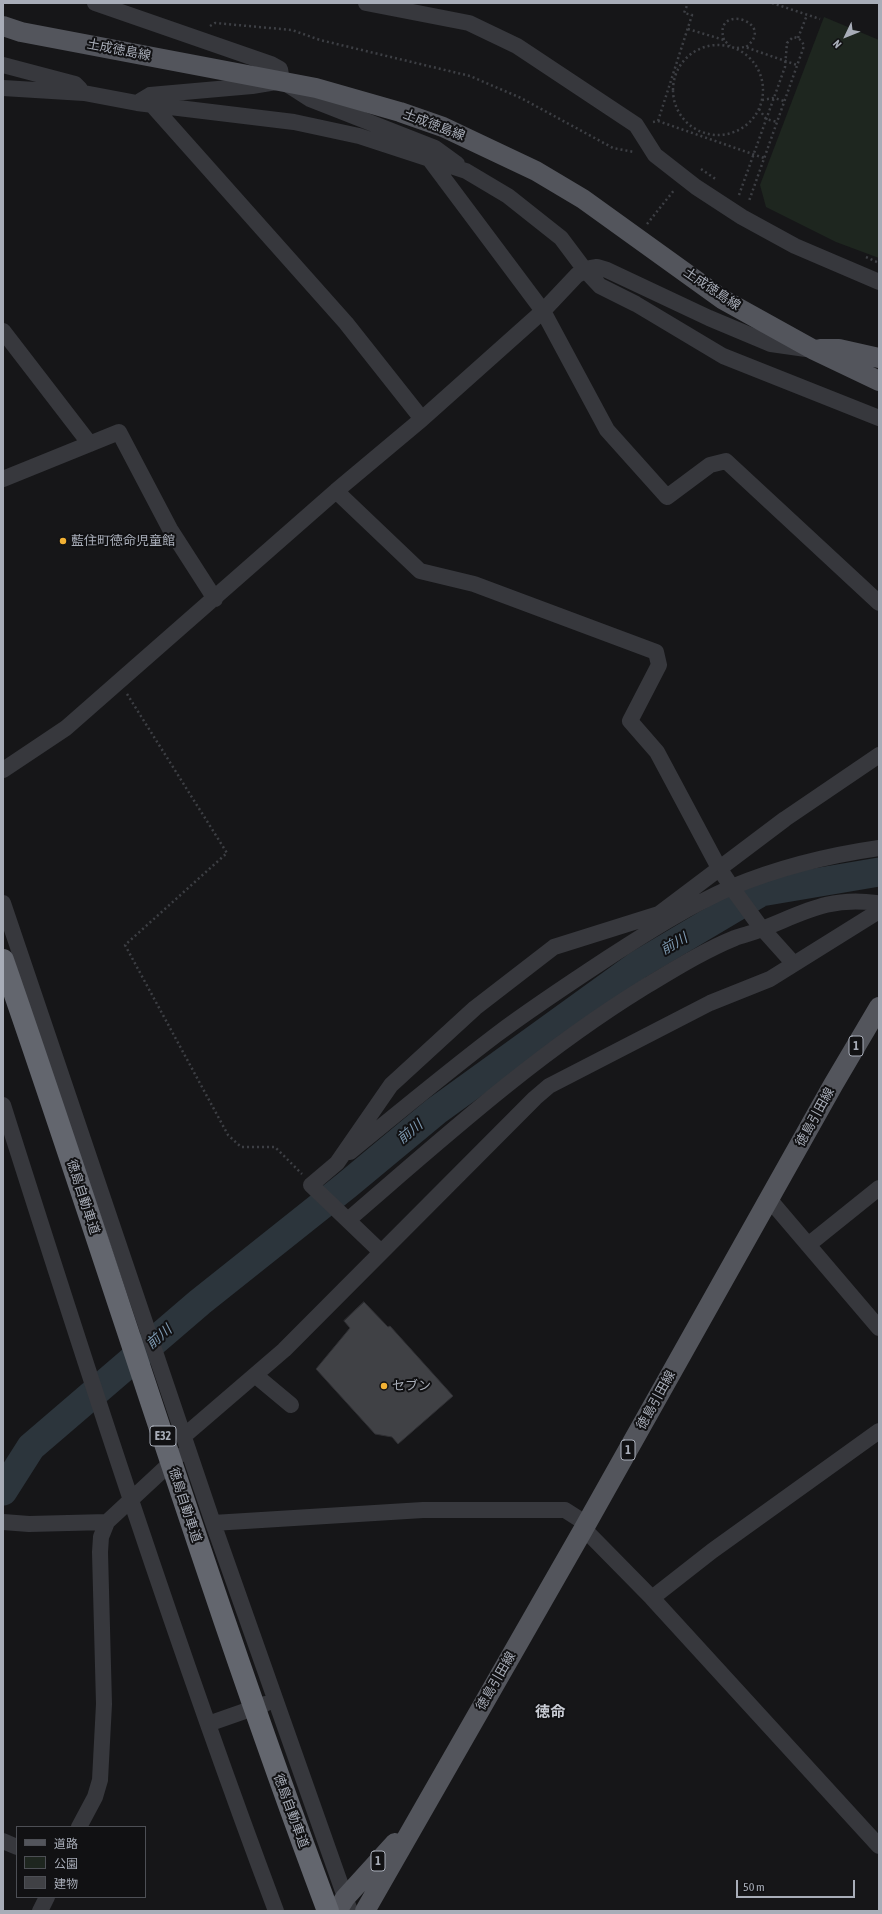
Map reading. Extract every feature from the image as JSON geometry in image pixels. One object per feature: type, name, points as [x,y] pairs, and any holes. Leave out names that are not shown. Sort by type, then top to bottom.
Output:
[{"type":"highway","name":"徳島自動車道","points":[[3,960],[210,1578],[294,1819],[340,1908]]},
{"type":"main road","name":"土成徳島線","points":[[3,26],[29,33],[316,88],[400,112],[450,130],[536,171],[583,199],[722,299],[814,350],[879,381]]},
{"type":"main road","points":[[814,350],[839,349],[879,358]]},
{"type":"main road","name":"徳島引田線","points":[[365,1911],[585,1527],[832,1085],[879,1007]]},
{"type":"main road","name":"徳島引田線","points":[[340,1908],[422,1813]]},
{"type":"street","points":[[95,3],[271,64],[280,69],[282,81]]},
{"type":"street","points":[[366,3],[469,23],[516,46],[636,124],[654,155],[742,217],[795,246],[879,282]]},
{"type":"street","points":[[3,65],[75,84],[84,93]]},
{"type":"street","points":[[145,104],[150,96],[252,86],[282,81],[310,99],[435,148],[466,171],[508,196],[561,238],[585,270],[600,286],[636,304],[723,356],[879,418]]},
{"type":"street","points":[[3,88],[84,93],[145,104],[294,122],[359,136],[466,171]]},
{"type":"street","points":[[145,104],[346,324],[422,419]]},
{"type":"street","points":[[430,160],[543,311],[607,430],[667,496],[710,464],[726,461],[879,603]]},
{"type":"street","points":[[3,770],[66,728],[215,599],[336,491],[422,419],[543,311],[577,275],[585,270],[597,267],[607,270],[709,318],[771,344],[814,350]]},
{"type":"street","points":[[3,331],[90,444]]},
{"type":"street","points":[[3,479],[119,432],[170,530],[215,599]]},
{"type":"street","points":[[336,491],[420,571],[474,584],[656,652],[659,665],[630,721],[657,752],[719,868],[760,927],[794,964]]},
{"type":"street","points":[[337,1163],[391,1085],[475,1008],[554,947],[659,914],[785,819],[879,755]]},
{"type":"street","points":[[381,1252],[313,1186],[337,1163],[495,1035],[627,945],[680,914],[772,874],[840,854],[879,848]]},
{"type":"street","points":[[346,1218],[481,1105],[558,1045],[617,1004],[685,962],[760,927],[823,905],[856,900],[878,902]]},
{"type":"street","points":[[80,1826],[95,1797],[100,1780],[104,1704],[100,1552],[101,1536],[107,1522],[255,1375],[314,1321],[535,1098],[549,1086],[710,1003],[770,979],[794,964],[878,902]]},
{"type":"street","points":[[3,903],[213,1523],[275,1700],[340,1908]]},
{"type":"street","points":[[3,1105],[101,1414],[228,1783],[276,1911]]},
{"type":"street","points":[[808,1245],[879,1188]]},
{"type":"street","points":[[769,1199],[879,1328]]},
{"type":"street","points":[[255,1375],[291,1405]]},
{"type":"street","points":[[652,1598],[712,1551],[879,1431]]},
{"type":"street","points":[[213,1523],[423,1510],[565,1510],[585,1527],[591,1536],[652,1598],[879,1846]]},
{"type":"street","points":[[4,1523],[29,1524],[107,1522]]},
{"type":"street","points":[[208,1724],[275,1700]]},
{"type":"street","points":[[3,1841],[16,1847]]},
{"type":"street","points":[[40,1911],[46,1898]]},
{"type":"path","points":[[658,121],[673,80],[692,15],[684,13],[688,3]]},
{"type":"path","points":[[772,3],[820,19]]},
{"type":"path","points":[[798,38],[807,15]]},
{"type":"path","points":[[745,48],[753,40],[754,32],[751,25],[745,19],[736,18],[729,21],[724,27],[722,35],[724,40],[728,45],[734,48],[748,56],[760,72],[764,90],[759,109],[748,124],[732,133],[717,135],[703,132],[687,122],[677,107],[673,89],[673,80],[682,63],[696,51],[713,45],[734,48],[745,48],[797,65]]},
{"type":"path","points":[[192,36],[215,23],[292,30],[320,40],[470,76],[521,98],[613,148],[654,155]]},
{"type":"path","points":[[688,29],[724,40]]},
{"type":"path","points":[[739,195],[784,67],[787,43],[793,37],[798,38],[802,41],[804,46],[749,201]]},
{"type":"path","points":[[762,100],[774,98],[784,101]]},
{"type":"path","points":[[759,109],[766,119],[777,122]]},
{"type":"path","points":[[636,124],[658,121],[764,158]]},
{"type":"path","points":[[702,136],[703,132]]},
{"type":"path","points":[[701,169],[720,182]]},
{"type":"path","points":[[637,237],[684,177]]},
{"type":"path","points":[[733,191],[755,204]]},
{"type":"path","points":[[864,257],[879,263]]},
{"type":"path","points":[[119,682],[227,853],[125,945],[228,1135],[241,1147],[275,1147],[313,1186]]},
{"type":"green space","points":[[824,17],[879,40],[879,258],[836,242],[766,207],[760,185]]},
{"type":"building","points":[[364,1302],[388,1327],[390,1326],[453,1396],[398,1444],[392,1437],[375,1434],[316,1369],[350,1328],[344,1321]]},
{"type":"waterway","name":"前川","points":[[3,1491],[31,1447],[200,1302],[347,1185],[436,1111],[638,965],[761,892],[879,872]]},
{"type":"place","name":"藍住町徳命児童館","points":[[63,541]]},
{"type":"place","name":"セブン","points":[[384,1386]]},
{"type":"district","name":"徳命","points":[[550,1712]]}]
